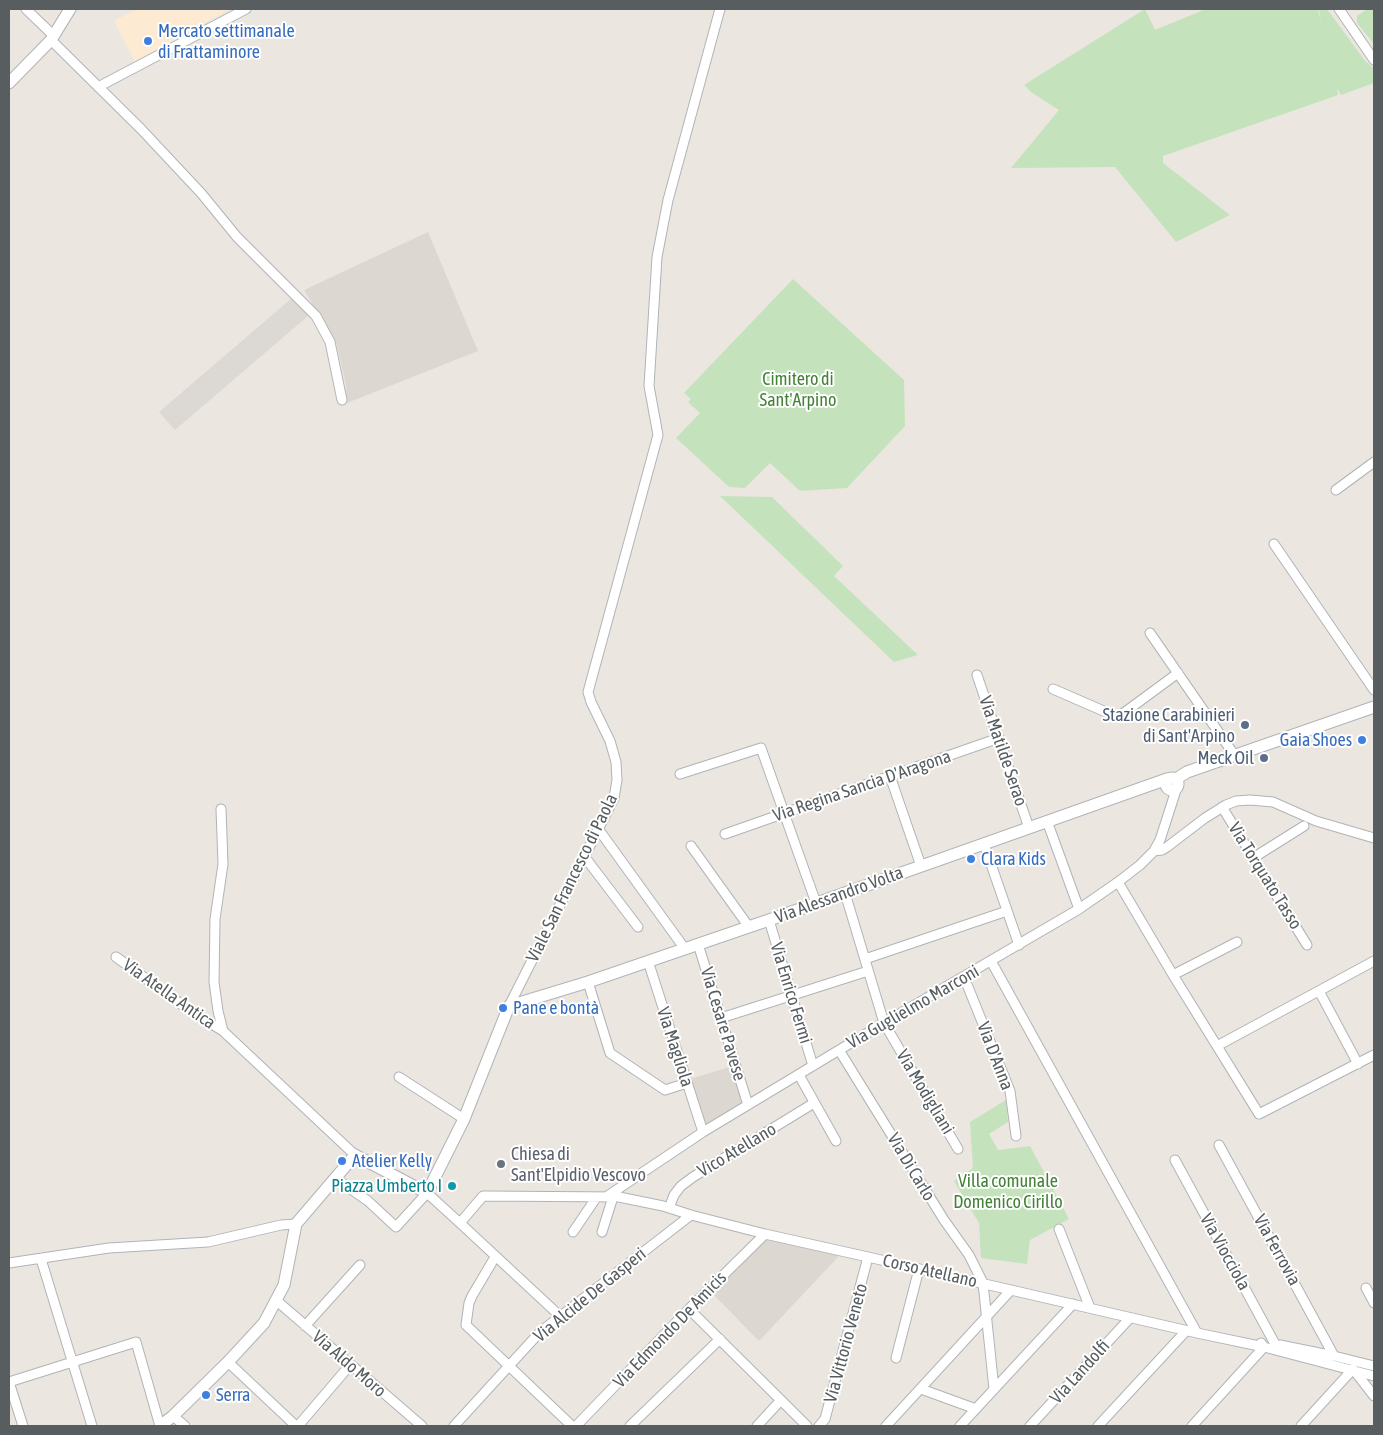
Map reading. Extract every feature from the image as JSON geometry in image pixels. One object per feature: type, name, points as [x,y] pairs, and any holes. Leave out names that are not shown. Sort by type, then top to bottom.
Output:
[{"type":"street","points":[[26,9],[98,87],[148,136],[201,193],[237,237],[316,316],[330,342],[342,400]]},
{"type":"street","points":[[9,83],[52,38],[70,9]]},
{"type":"street","points":[[98,87],[246,9]]},
{"type":"street","name":"Viale San Francesco di Paola","points":[[427,1193],[464,1119],[509,1006],[614,798],[617,780],[616,762],[610,741],[588,692],[658,435],[650,386],[657,257],[668,200],[720,9]]},
{"type":"street","points":[[1339,9],[1374,60]]},
{"type":"street","points":[[1336,490],[1374,462]]},
{"type":"street","points":[[1274,544],[1374,690]]},
{"type":"street","points":[[1150,633],[1236,756]]},
{"type":"street","points":[[1052,689],[1115,716],[1121,714],[1178,673]]},
{"type":"street","name":"Via Matilde Serao","points":[[977,675],[1029,828]]},
{"type":"street","name":"Via Alessandro Volta","points":[[509,1006],[588,982],[816,904],[1047,821],[1172,787],[1187,772],[1374,707]]},
{"type":"street","name":"Via Regina Sancia D'Aragona","points":[[726,834],[998,738]]},
{"type":"street","points":[[680,774],[761,748],[816,904]]},
{"type":"street","points":[[890,776],[921,866]]},
{"type":"street","name":"Via Guglielmo Marconi","points":[[605,1198],[703,1132],[1079,909],[1118,882],[1154,852],[1160,840],[1172,787]]},
{"type":"street","points":[[1154,852],[1167,847],[1222,807],[1236,801],[1262,800],[1273,802],[1316,821],[1374,838]]},
{"type":"street","name":"Via Torquato Tasso","points":[[1222,807],[1308,945]]},
{"type":"street","points":[[221,809],[223,864],[215,919],[214,982],[223,1031]]},
{"type":"street","points":[[1047,821],[1079,909]]},
{"type":"street","points":[[1253,858],[1304,826]]},
{"type":"street","points":[[599,830],[685,949]]},
{"type":"street","points":[[984,844],[1019,945]]},
{"type":"street","points":[[691,846],[749,927]]},
{"type":"street","points":[[584,856],[638,927]]},
{"type":"street","points":[[1118,882],[1259,1114],[1374,1055]]},
{"type":"street","name":"Via Modigliani","points":[[845,893],[884,1023],[958,1148]]},
{"type":"street","points":[[865,960],[1006,911]]},
{"type":"street","name":"Via Enrico Fermi","points":[[769,920],[813,1066]]},
{"type":"street","points":[[1173,975],[1237,942]]},
{"type":"street","name":"Via Cesare Pavese","points":[[698,944],[748,1105]]},
{"type":"street","name":"Via Atella Antica","points":[[116,957],[223,1031],[355,1155]]},
{"type":"street","name":"Via Magliola","points":[[648,961],[703,1132]]},
{"type":"street","points":[[1217,1046],[1374,961]]},
{"type":"street","points":[[991,962],[1197,1333]]},
{"type":"street","points":[[721,1018],[868,971]]},
{"type":"street","name":"Via D'Anna","points":[[964,977],[1010,1091],[1016,1136]]},
{"type":"street","points":[[588,982],[610,1053],[665,1090],[687,1083]]},
{"type":"street","points":[[1319,991],[1358,1064]]},
{"type":"street","name":"Via Di Carlo","points":[[839,1050],[944,1220],[969,1254],[983,1283]]},
{"type":"street","points":[[799,1075],[836,1141]]},
{"type":"street","points":[[399,1077],[464,1119]]},
{"type":"street","name":"Vico Atellano","points":[[670,1208],[674,1195],[681,1186],[693,1177],[814,1103]]},
{"type":"street","name":"Via Ferrovia","points":[[1219,1145],[1334,1356]]},
{"type":"street","points":[[23,1426],[9,1382],[136,1342],[160,1426],[173,1416],[228,1362],[264,1323],[284,1285],[296,1224],[355,1155],[427,1193],[560,1316]]},
{"type":"street","name":"Via Viocciola","points":[[1175,1160],[1275,1344]]},
{"type":"street","points":[[335,1178],[368,1202],[396,1227],[427,1193]]},
{"type":"street","points":[[622,1187],[632,1200]]},
{"type":"street","name":"Corso Atellano","points":[[460,1223],[482,1196],[632,1200],[670,1208],[765,1234],[1186,1331],[1264,1347],[1374,1376]]},
{"type":"street","points":[[573,1232],[605,1198]]},
{"type":"street","points":[[602,1232],[605,1198]]},
{"type":"street","name":"Via Alcide De Gasperi","points":[[454,1426],[540,1332],[691,1215]]},
{"type":"street","points":[[9,1263],[109,1248],[208,1242],[281,1225],[296,1224]]},
{"type":"street","points":[[1058,1230],[1090,1308]]},
{"type":"street","name":"Via Edmondo De Amicis","points":[[574,1426],[765,1234]]},
{"type":"street","points":[[495,1257],[469,1303],[466,1325],[574,1426]]},
{"type":"street","name":"Via Vittorio Veneto","points":[[819,1426],[825,1419],[868,1257]]},
{"type":"street","points":[[40,1259],[92,1426]]},
{"type":"street","points":[[305,1326],[360,1265]]},
{"type":"street","points":[[896,1358],[919,1269]]},
{"type":"street","points":[[983,1283],[994,1389]]},
{"type":"street","points":[[1366,1288],[1374,1303]]},
{"type":"street","points":[[886,1426],[1011,1290]]},
{"type":"street","name":"Via Aldo Moro","points":[[277,1301],[422,1426]]},
{"type":"street","points":[[960,1426],[1073,1304]]},
{"type":"street","points":[[689,1309],[807,1426]]},
{"type":"street","name":"Via Landolfi","points":[[1030,1426],[1130,1318]]},
{"type":"street","points":[[1098,1426],[1186,1331]]},
{"type":"street","points":[[630,1426],[720,1339]]},
{"type":"street","points":[[1192,1426],[1264,1347],[1262,1340],[1374,1366]]},
{"type":"street","points":[[228,1362],[297,1426],[350,1365]]},
{"type":"street","points":[[1301,1426],[1353,1370],[1374,1396]]},
{"type":"street","points":[[921,1388],[976,1409]]},
{"type":"street","points":[[757,1426],[781,1400]]},
{"type":"street","points":[[173,1416],[185,1426]]},
{"type":"shaded area","name":"Mercato settimanale di Frattaminore","points":[[137,9],[230,9],[135,62],[114,21]]},
{"type":"shaded area","points":[[428,232],[478,351],[347,403],[346,385],[336,342],[304,290]]},
{"type":"shaded area","points":[[292,298],[308,316],[175,430],[159,412]]},
{"type":"shaded area","points":[[733,1066],[745,1103],[707,1126],[704,1124],[690,1079]]},
{"type":"shaded area","points":[[766,1239],[839,1256],[759,1341],[712,1293]]},
{"type":"green space","points":[[1145,9],[1155,30],[1206,9],[1318,9],[1321,23],[1319,9],[1327,9],[1365,61],[1374,68],[1374,83],[1341,95],[1337,88],[1338,95],[1163,156],[1163,163],[1230,215],[1176,242],[1115,167],[1011,168],[1059,110],[1031,92],[1024,85]]},
{"type":"green space","points":[[1367,9],[1374,9],[1374,44],[1357,23],[1357,16]]},
{"type":"green space","name":"Cimitero di Sant'Arpino","points":[[793,279],[904,380],[905,426],[847,488],[800,491],[770,463],[745,488],[729,487],[676,438],[700,413],[688,402],[691,399],[684,393]]},
{"type":"green space","points":[[720,496],[772,497],[843,566],[834,576],[918,655],[894,662]]},
{"type":"green space","name":"Villa comunale Domenico Cirillo","points":[[1006,1100],[1008,1122],[989,1134],[998,1150],[1030,1146],[1069,1219],[1030,1240],[1027,1264],[981,1258],[979,1223],[954,1181],[973,1168],[970,1122]]},
{"type":"place","name":"Mercato settimanale di Frattaminore","points":[[148,41]]},
{"type":"place","name":"Stazione Carabinieri di Sant'Arpino","points":[[1245,725]]},
{"type":"place","name":"Gaia Shoes","points":[[1362,740]]},
{"type":"place","name":"Meck Oil","points":[[1264,758]]},
{"type":"place","name":"Clara Kids","points":[[971,859]]},
{"type":"place","name":"Pane e bontà","points":[[503,1008]]},
{"type":"place","name":"Atelier Kelly","points":[[342,1161]]},
{"type":"place","name":"Chiesa di Sant'Elpidio Vescovo","points":[[501,1164]]},
{"type":"place","name":"Piazza Umberto I","points":[[452,1186]]},
{"type":"place","name":"Serra","points":[[206,1395]]}]
